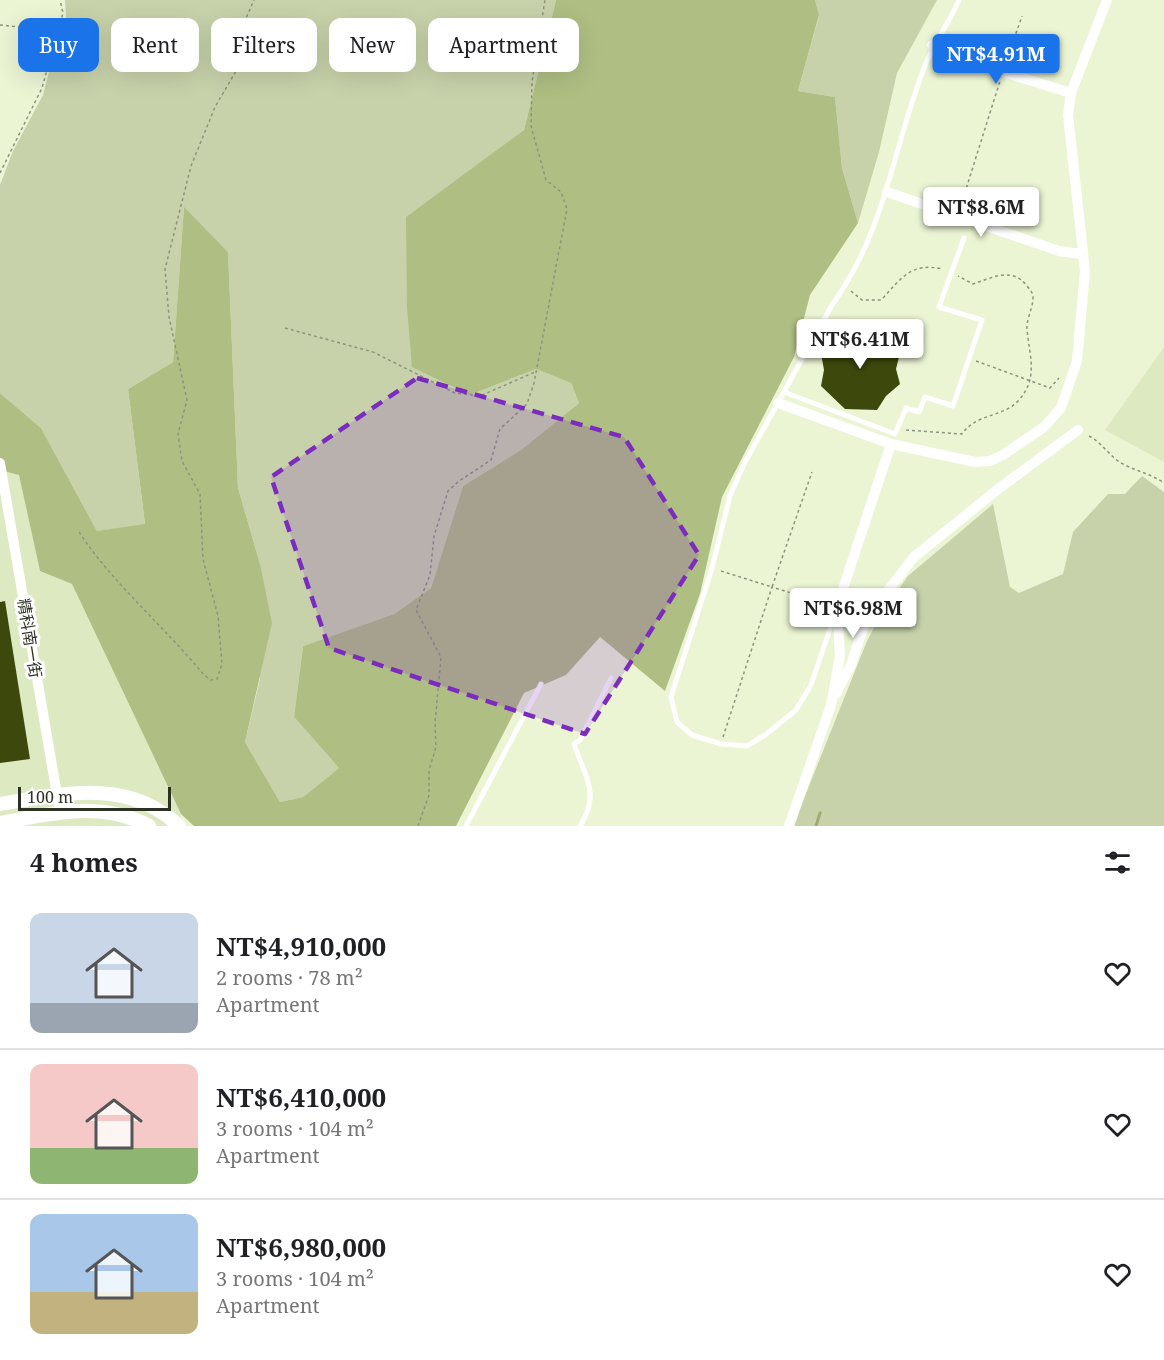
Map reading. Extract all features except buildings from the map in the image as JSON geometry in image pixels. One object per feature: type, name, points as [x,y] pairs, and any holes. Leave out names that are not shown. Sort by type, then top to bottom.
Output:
[{"type":"street","points":[[778,403],[975,462],[997,458],[1044,428],[1061,408],[1077,361],[1085,271],[1068,115],[1071,93],[1107,0]]},
{"type":"street","points":[[932,45],[1003,72],[1071,93]]},
{"type":"street","points":[[887,192],[1059,251],[1082,254]]},
{"type":"street","points":[[789,826],[831,705],[851,665],[866,619],[914,557],[1002,486],[1077,430]]},
{"type":"street","points":[[831,705],[840,656],[837,607],[893,439]]},
{"type":"street","name":"精科南一街","points":[[0,463],[4,499],[60,812]]},
{"type":"street","points":[[0,804],[81,791],[128,797],[153,807],[179,826]]},
{"type":"street","points":[[0,823],[60,812],[107,811],[129,816],[149,826]]},
{"type":"lane","points":[[837,607],[811,685],[796,710],[747,746],[721,744],[692,735],[677,722],[671,697],[712,568],[730,496],[784,392],[845,287],[887,192],[932,45],[959,0]]},
{"type":"lane","points":[[784,392],[893,439],[906,408],[919,412],[925,397],[953,406],[982,320],[939,307],[964,238]]},
{"type":"lane","points":[[580,826],[589,812],[592,788],[574,744],[580,740],[611,678]]},
{"type":"lane","points":[[466,826],[541,684]]},
{"type":"path","points":[[60,0],[63,13],[62,18]]},
{"type":"path","points":[[79,532],[98,561],[160,625],[204,675],[211,680],[217,679],[222,664],[219,616],[203,559],[200,494],[182,461],[178,434],[187,400],[169,317],[165,268],[191,166],[215,107],[243,59],[243,25],[254,0]]},
{"type":"path","points":[[418,826],[429,795],[429,770],[436,747],[435,723],[441,657],[416,610],[430,575],[434,536],[448,491],[491,460],[500,429],[527,404],[536,371],[567,209],[561,192],[546,180],[531,126],[532,82],[544,0]]},
{"type":"path","points":[[956,214],[1022,16]]},
{"type":"path","points":[[0,25],[18,27]]},
{"type":"path","points":[[0,173],[42,88],[46,72]]},
{"type":"path","points":[[845,287],[862,300],[881,300],[906,274],[922,266],[952,273],[973,284],[998,274],[1014,275],[1033,294],[1032,311],[1027,327],[1033,363],[1030,379],[1019,400],[995,415],[980,418],[968,425],[962,434],[907,429],[893,439]]},
{"type":"path","points":[[285,328],[373,352],[455,393],[480,396],[536,371]]},
{"type":"path","points":[[970,359],[1050,388],[1077,361]]},
{"type":"path","points":[[1077,430],[1099,441],[1123,465],[1150,474],[1164,483]]},
{"type":"path","points":[[721,744],[812,472]]},
{"type":"path","points":[[712,568],[837,607]]},
{"type":"highlighted area","points":[[417,378],[624,437],[699,555],[585,734],[329,648],[271,477]]},
{"type":"shaded area","points":[[65,0],[556,0],[552,18],[428,18],[428,72],[538,72],[524,130],[407,217],[470,395],[536,369],[571,383],[579,403],[521,450],[463,486],[431,588],[394,614],[303,646],[294,717],[339,768],[303,797],[280,802],[245,742],[260,679],[260,564],[238,488],[228,252],[184,208],[173,362],[128,389],[145,525],[97,531],[41,428],[0,393],[0,185],[13,151],[43,95],[49,72],[99,72],[99,18],[66,18]]},
{"type":"shaded area","points":[[556,0],[815,0],[819,15],[798,91],[835,97],[842,168],[858,223],[810,295],[794,357],[722,497],[700,594],[665,691],[600,637],[566,675],[524,693],[456,826],[194,826],[181,814],[72,584],[40,571],[19,475],[0,470],[0,393],[41,428],[97,531],[145,524],[128,389],[173,362],[184,207],[228,252],[238,488],[260,564],[272,623],[245,742],[280,802],[303,797],[339,768],[294,717],[303,646],[394,614],[431,588],[463,486],[521,450],[579,403],[571,383],[536,369],[470,395],[412,367],[407,307],[406,217],[524,130],[538,72],[579,72],[579,18],[552,18]]},
{"type":"shaded area","points":[[815,0],[937,0],[897,73],[879,152],[858,223],[842,168],[835,97],[798,91],[819,16]]},
{"type":"shaded area","points":[[1164,347],[1164,462],[1105,430]]},
{"type":"shaded area","points":[[0,470],[19,474],[40,571],[72,584],[181,814],[180,826],[0,826]]},
{"type":"shaded area","points":[[1142,476],[1164,492],[1164,826],[793,826],[867,641],[882,613],[908,576],[993,504],[1010,587],[1019,593],[1063,574],[1073,532],[1108,494],[1125,494]]},
{"type":"waterway","points":[[816,826],[820,813]]}]
